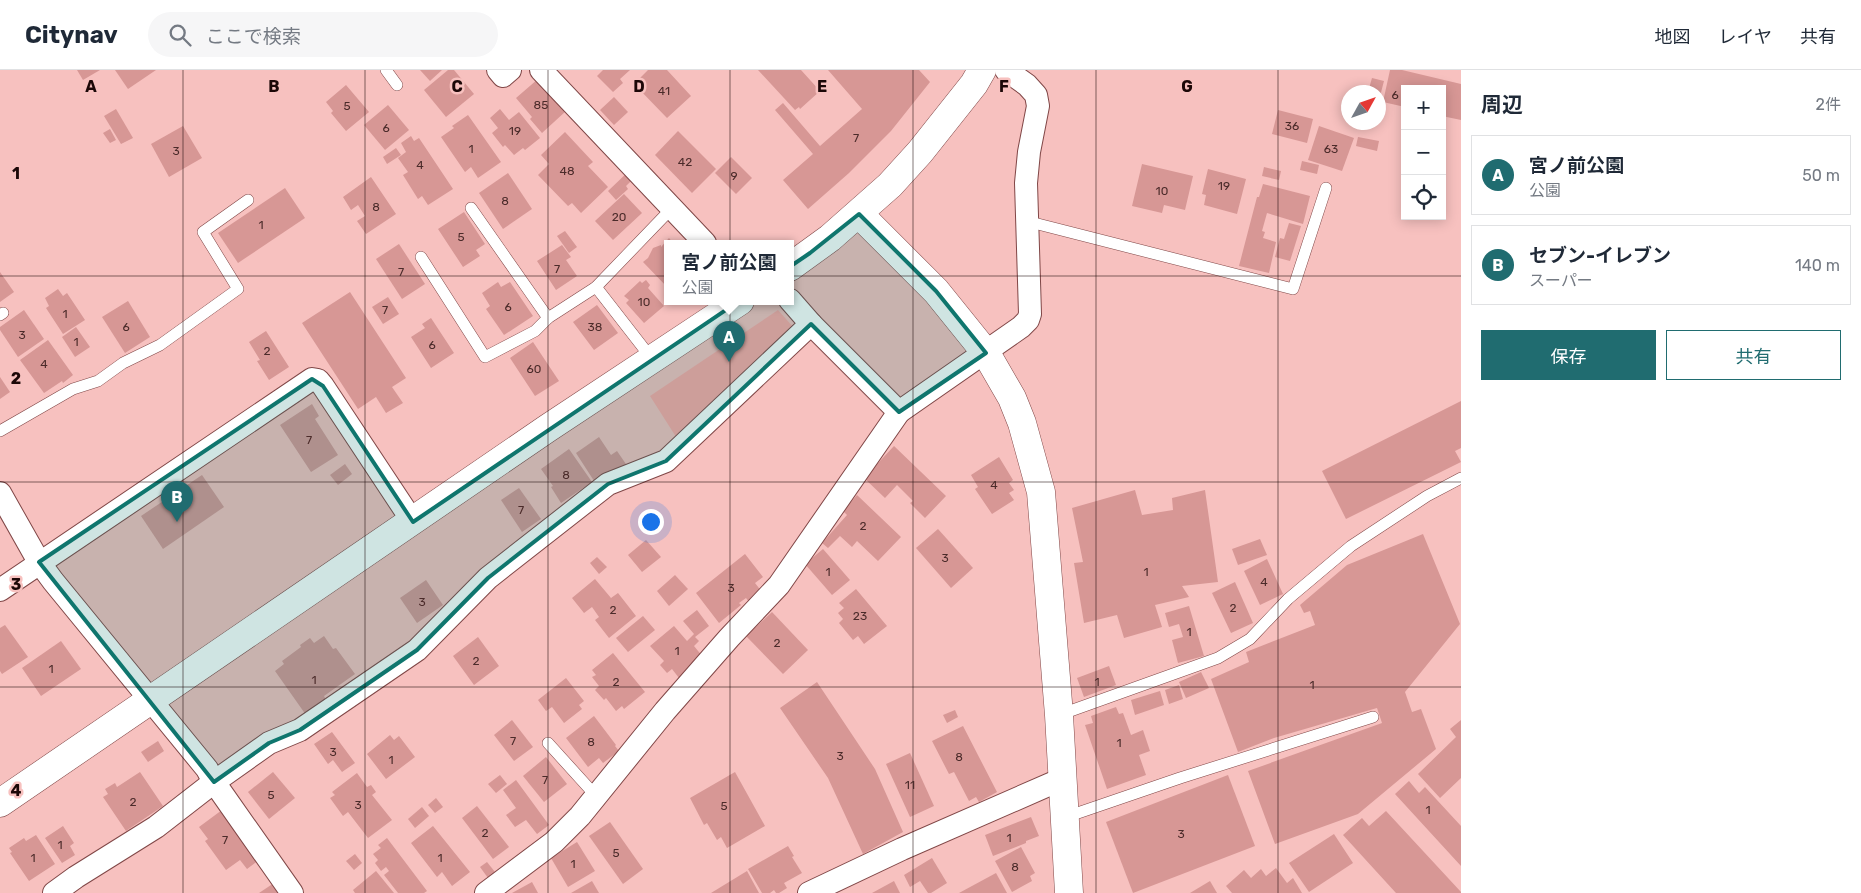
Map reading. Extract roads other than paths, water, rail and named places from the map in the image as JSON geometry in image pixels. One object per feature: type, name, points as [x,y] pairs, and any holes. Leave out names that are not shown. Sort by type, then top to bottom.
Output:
[{"type":"street","points":[[498,70],[503,76],[510,70]]},
{"type":"street","points":[[542,70],[702,240]]},
{"type":"street","points":[[794,264],[859,214],[890,185],[920,152],[974,84],[982,70]]},
{"type":"street","points":[[486,893],[554,842],[580,816],[665,711],[729,638],[779,585],[899,412],[1021,328],[1028,320],[1030,314],[1026,183],[1029,152],[1038,106],[1036,95],[1027,85],[1006,70]]},
{"type":"street","points":[[859,214],[936,291],[986,352],[1012,398],[1024,430],[1040,492],[1059,715],[1069,893]]},
{"type":"street","points":[[0,803],[734,305]]},
{"type":"street","points":[[794,305],[899,412]]},
{"type":"street","points":[[54,893],[76,877],[156,828],[214,782],[269,743],[300,730],[417,650],[488,578],[608,484],[666,461],[811,324]]},
{"type":"street","points":[[0,590],[312,379],[318,380],[323,386],[413,522]]},
{"type":"street","points":[[0,493],[39,562],[206,769],[292,893]]},
{"type":"street","points":[[809,893],[902,849],[1062,779]]},
{"type":"lane","points":[[386,70],[397,84]]},
{"type":"lane","points":[[1026,221],[1293,289],[1326,188]]},
{"type":"lane","points":[[0,431],[74,389],[98,381],[123,363],[160,345],[238,289],[203,232],[248,200]]},
{"type":"lane","points":[[472,208],[548,318]]},
{"type":"lane","points":[[421,257],[485,356],[535,331],[548,318],[596,287],[672,208]]},
{"type":"lane","points":[[596,287],[652,359]]},
{"type":"lane","points":[[1059,715],[1218,658],[1250,639],[1288,599],[1351,546],[1426,496],[1461,478]]},
{"type":"lane","points":[[1064,818],[1180,778],[1373,717]]},
{"type":"lane","points":[[548,743],[596,796]]},
{"type":"place","name":"宮ノ前公園","points":[[729,362]]},
{"type":"place","name":"セブン-イレブン","points":[[177,522]]}]
